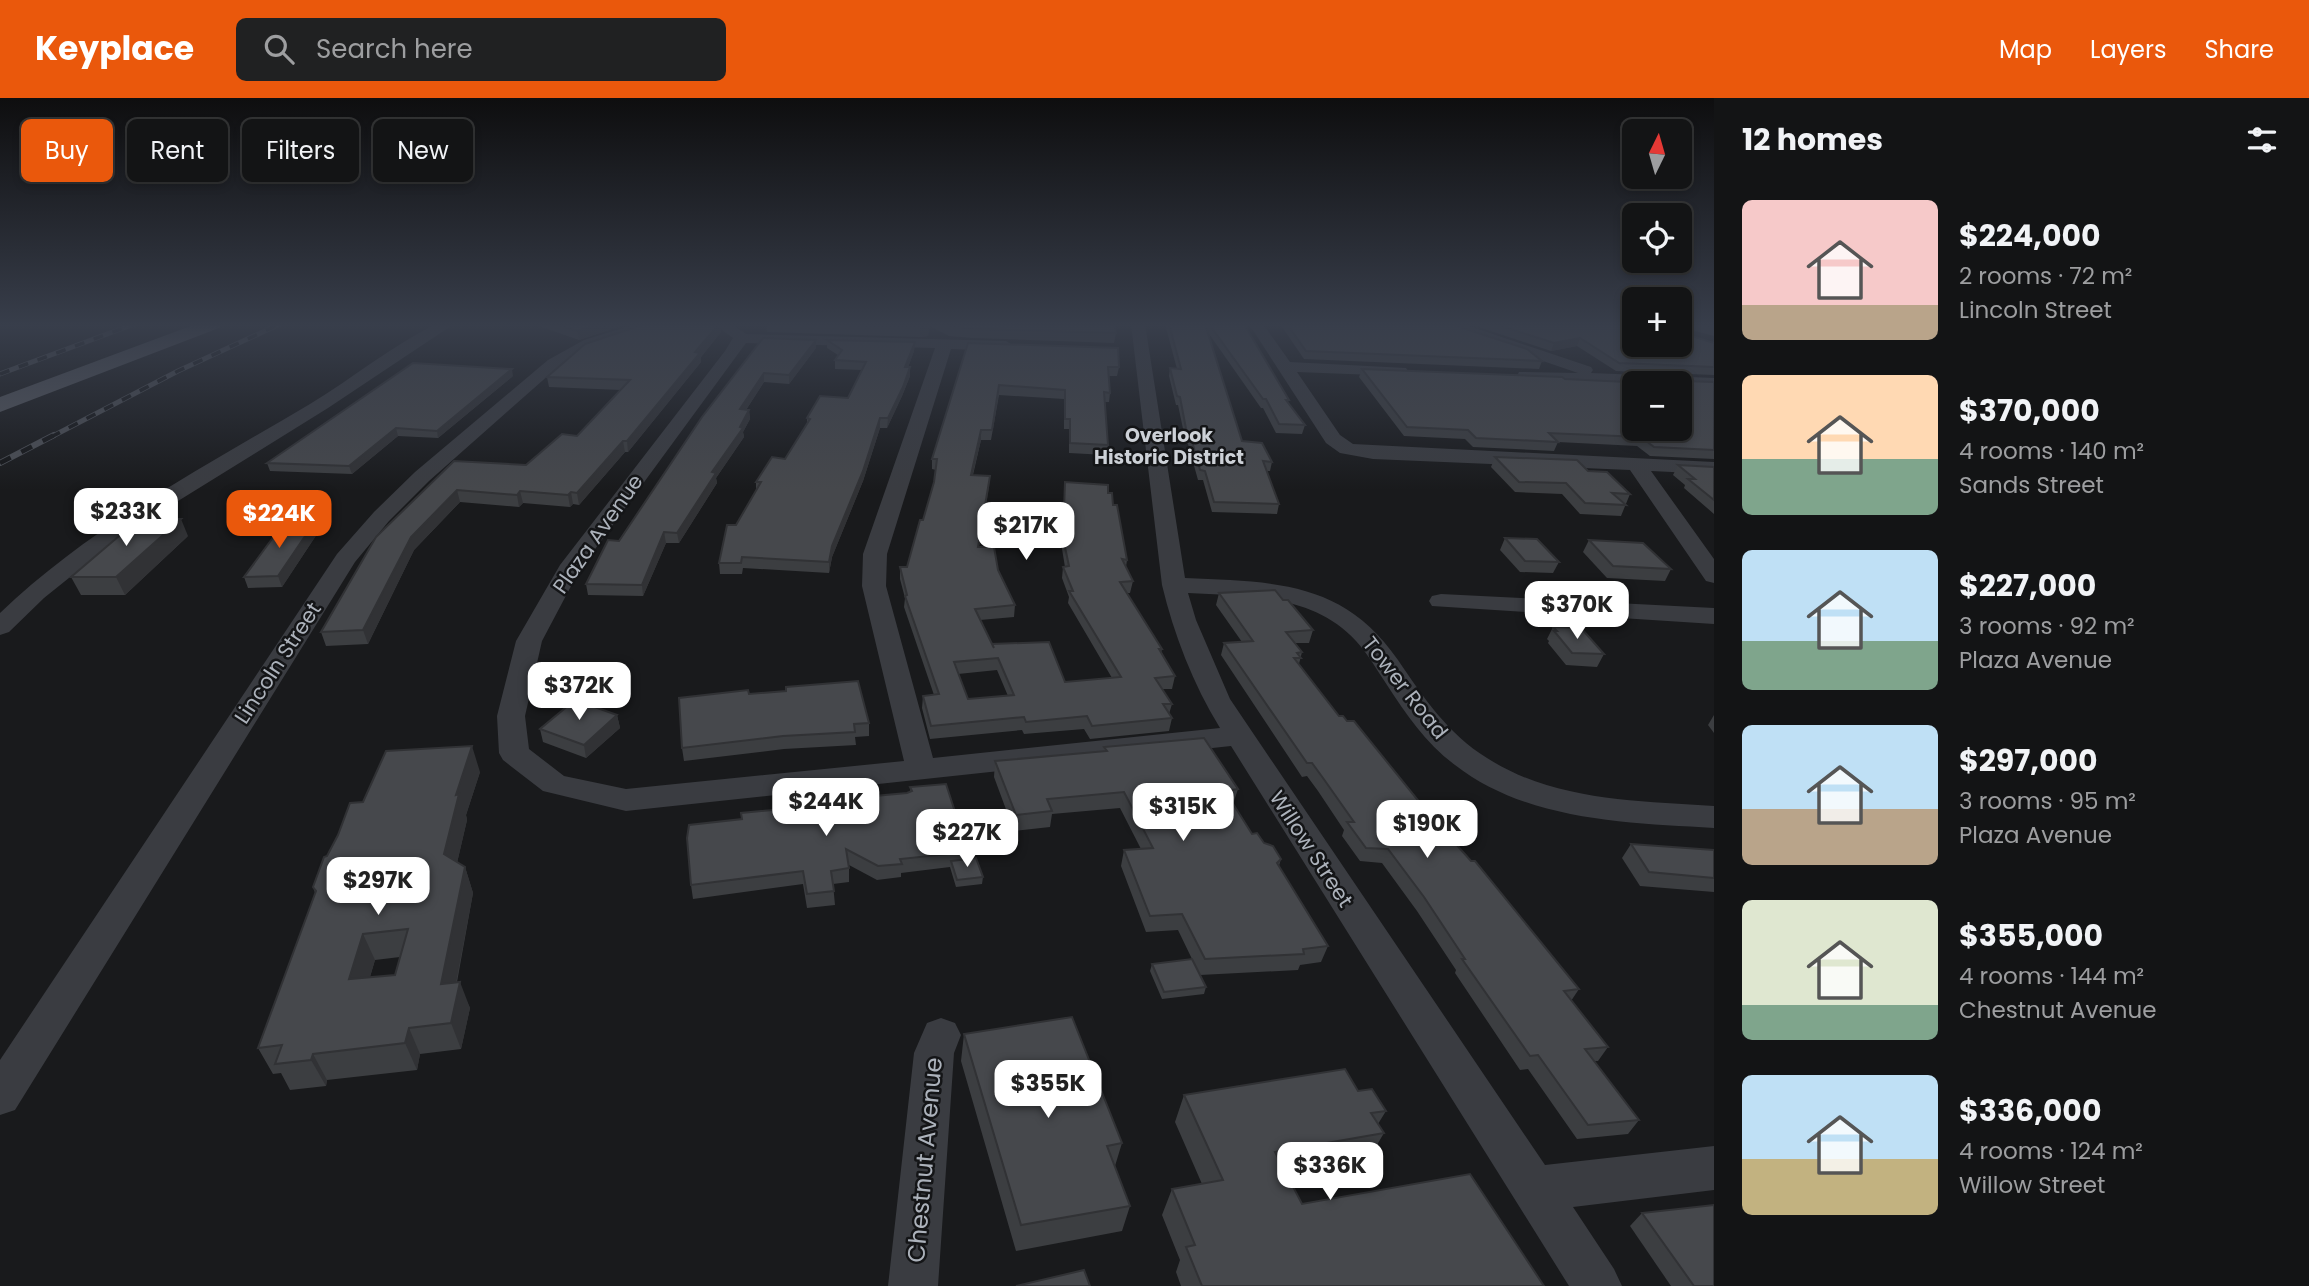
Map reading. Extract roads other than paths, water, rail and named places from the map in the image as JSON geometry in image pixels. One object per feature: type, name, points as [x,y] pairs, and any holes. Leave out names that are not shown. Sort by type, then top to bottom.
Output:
[{"type":"main road","points":[[0,405],[67,379]]},
{"type":"street","points":[[0,627],[61,570],[107,535],[359,379]]},
{"type":"street","name":"Lincoln Street","points":[[0,1097],[345,559],[366,531],[472,432],[534,379]]},
{"type":"street","name":"Plaza Avenue","points":[[698,379],[568,570],[529,641],[511,716],[514,753],[554,784],[625,800],[1238,736]]},
{"type":"street","points":[[921,769],[874,586],[875,554],[933,379]]},
{"type":"street","name":"Willow Street","points":[[1139,379],[1174,585],[1198,661],[1216,699],[1597,1286]]},
{"type":"street","points":[[1292,379],[1333,439],[1352,451],[1714,468]]},
{"type":"street","points":[[1616,379],[1714,383]]},
{"type":"street","points":[[1636,464],[1714,576]]},
{"type":"street","name":"Tower Road","points":[[1174,585],[1289,593],[1343,616],[1368,639],[1444,741],[1478,767],[1518,787],[1577,805],[1714,817]]},
{"type":"street","points":[[1441,601],[1714,616]]},
{"type":"street","name":"Chestnut Avenue","points":[[912,1286],[934,1053],[941,1035]]},
{"type":"street","points":[[1534,1189],[1714,1168]]},
{"type":"railway","points":[[51,437],[162,379]]},
{"type":"railway","points":[[0,463],[54,435]]},
{"type":"district","name":"Overlook Historic District","points":[[1169,446]]}]
